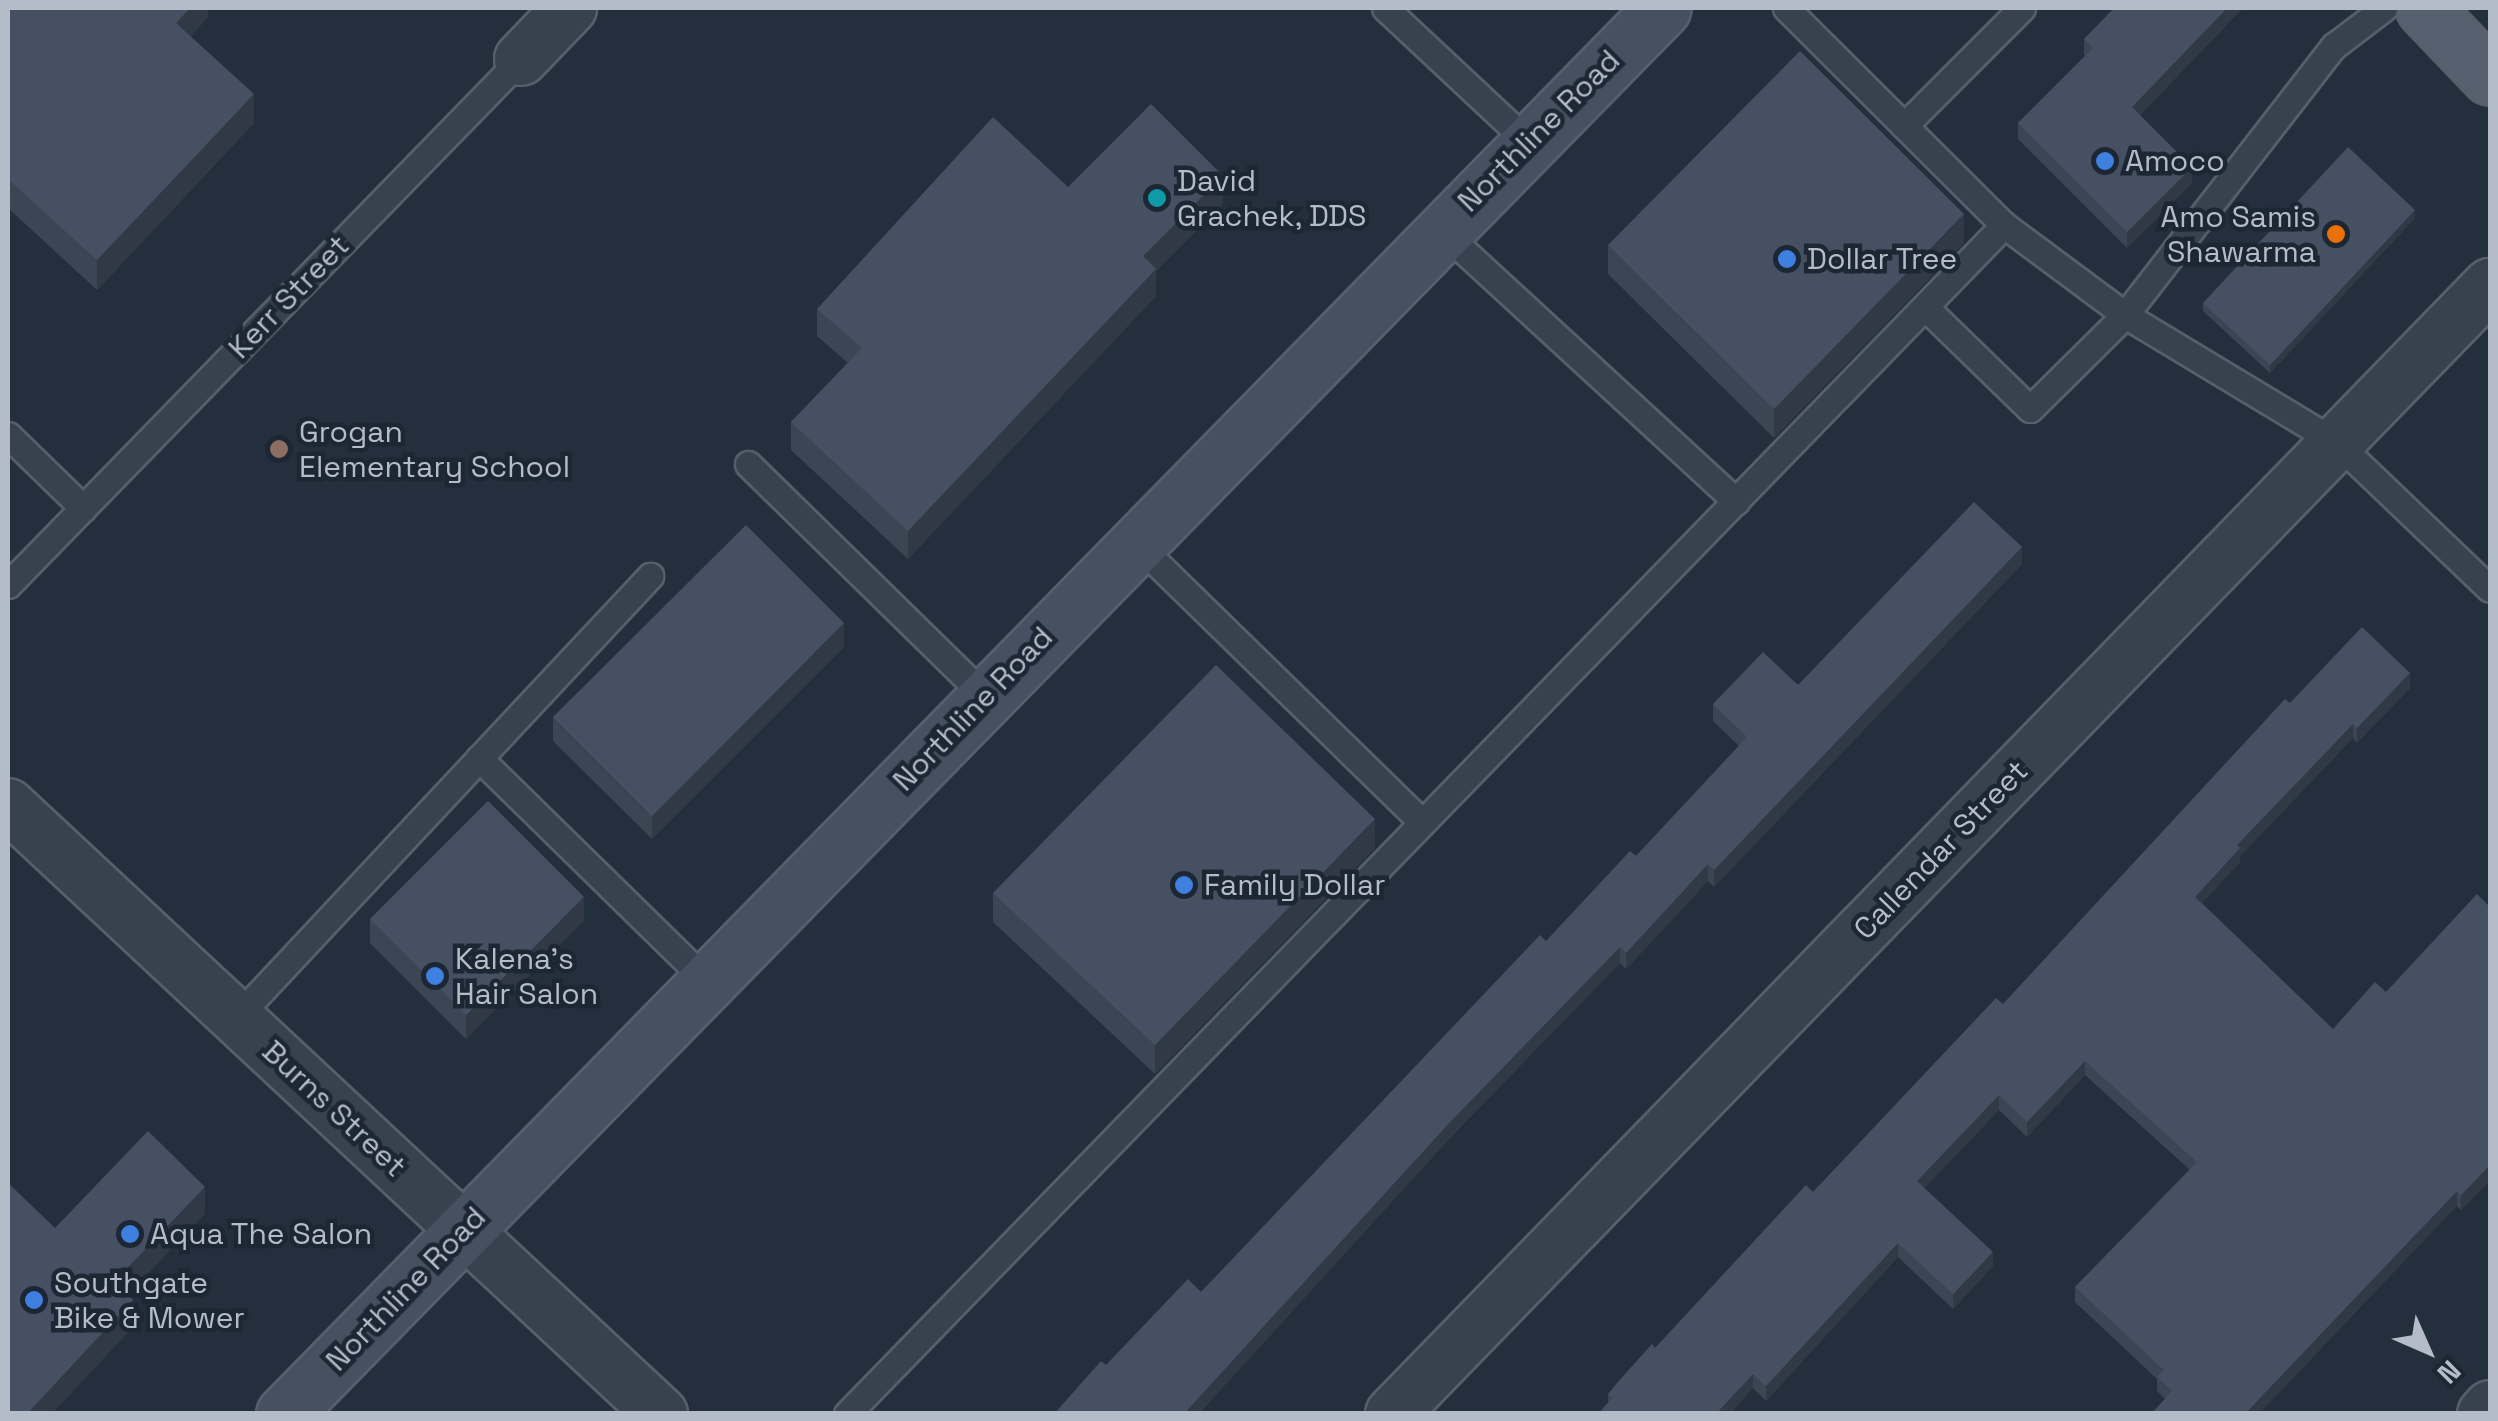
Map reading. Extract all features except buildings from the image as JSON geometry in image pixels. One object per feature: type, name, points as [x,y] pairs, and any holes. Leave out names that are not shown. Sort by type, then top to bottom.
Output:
[{"type":"main road","name":"Northline Road","points":[[284,1414],[1441,230],[1663,8]]},
{"type":"main road","points":[[2424,8],[2490,77]]},
{"type":"street","name":"Kerr Street","points":[[521,59],[570,8]]},
{"type":"street","name":"Callendar Street","points":[[1392,1414],[2490,286]]},
{"type":"street","name":"Burns Street","points":[[8,805],[662,1414]]},
{"type":"street","points":[[2484,1414],[2490,1407]]},
{"type":"lane","points":[[1385,8],[1528,142]]},
{"type":"lane","points":[[1786,8],[2004,225],[2125,316],[2337,444],[2490,589]]},
{"type":"lane","points":[[1904,126],[2022,8]]},
{"type":"lane","points":[[1925,308],[2030,409],[2125,316],[2334,46],[2384,8]]},
{"type":"lane","name":"Kerr Street","points":[[8,585],[521,59]]},
{"type":"lane","points":[[847,1414],[2004,225]]},
{"type":"lane","points":[[1441,230],[1736,500]]},
{"type":"lane","points":[[8,435],[83,508]]},
{"type":"lane","points":[[748,464],[985,696]]},
{"type":"lane","points":[[1136,543],[1422,822]]},
{"type":"lane","points":[[236,1018],[650,576]]},
{"type":"lane","points":[[478,758],[707,981]]},
{"type":"place","name":"Amoco","points":[[2105,161]]},
{"type":"place","name":"David Grachek, DDS","points":[[1157,198]]},
{"type":"place","name":"Amo Samis Shawarma","points":[[2336,234]]},
{"type":"place","name":"Dollar Tree","points":[[1787,259]]},
{"type":"place","name":"Grogan Elementary School","points":[[279,449]]},
{"type":"place","name":"Family Dollar","points":[[1184,885]]},
{"type":"place","name":"Kalena's Hair Salon","points":[[435,976]]},
{"type":"place","name":"Aqua The Salon","points":[[130,1234]]},
{"type":"place","name":"Southgate Bike & Mower","points":[[34,1300]]}]
